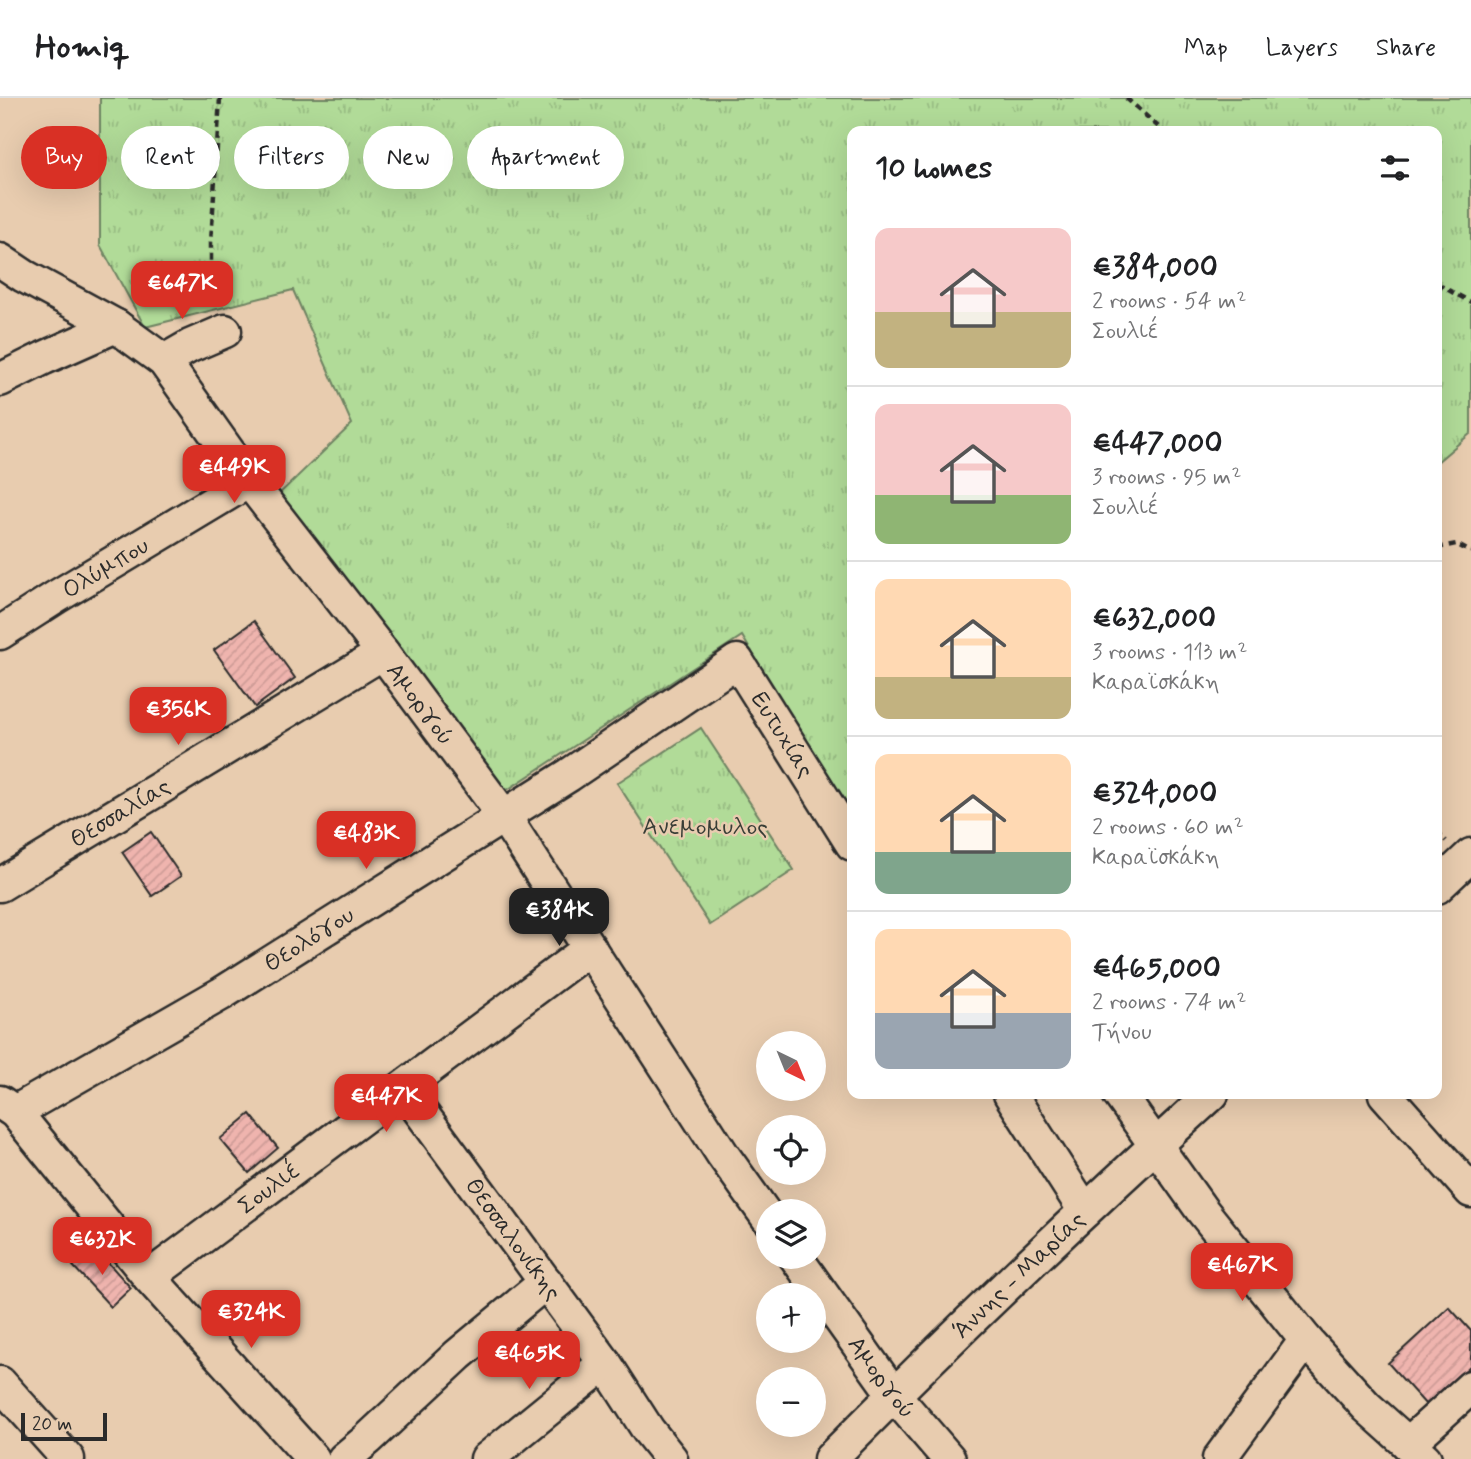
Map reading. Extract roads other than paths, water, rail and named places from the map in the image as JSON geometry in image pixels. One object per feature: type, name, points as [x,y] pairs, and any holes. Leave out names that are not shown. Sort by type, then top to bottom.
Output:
[{"type":"street","name":"Αμοργού","points":[[0,260],[116,326],[164,361],[249,481],[383,653],[503,816],[723,1156],[756,1201]]},
{"type":"street","points":[[0,380],[116,326]]},
{"type":"street","points":[[164,361],[225,331]]},
{"type":"street","name":"Ολύμπου","points":[[0,633],[249,481]]},
{"type":"street","name":"Θεσσαλίας","points":[[0,885],[383,653]]},
{"type":"street","name":"Θεολόγου","points":[[7,1107],[221,994],[569,775],[737,661]]},
{"type":"street","name":"Ευτυχίας","points":[[737,661],[847,836]]},
{"type":"street","points":[[1442,883],[1469,862]]},
{"type":"street","name":"Σουλιέ","points":[[149,1277],[590,948]]},
{"type":"street","name":"Θεσσαλονίκης","points":[[403,1088],[605,1363],[648,1430],[671,1459]]},
{"type":"street","points":[[1013,1099],[1085,1211]]},
{"type":"street","points":[[1122,1099],[1201,1209],[1306,1340],[1367,1407],[1417,1452],[1471,1387]]},
{"type":"street","name":"Άννης - Μαρίας","points":[[830,1459],[1085,1211],[1207,1099]]},
{"type":"street","points":[[1389,1099],[1471,1191]]},
{"type":"street","points":[[7,1107],[149,1277],[313,1459]]},
{"type":"street","name":"Αμοργού","points":[[804,1269],[894,1395],[949,1459]]},
{"type":"street","points":[[344,1459],[458,1355],[546,1282]]},
{"type":"street","points":[[1219,1459],[1306,1340]]},
{"type":"street","points":[[487,1459],[605,1363]]},
{"type":"street","points":[[0,1383],[68,1459]]},
{"type":"park label","name":"Ανεμομυλος","points":[[705,826]]}]
